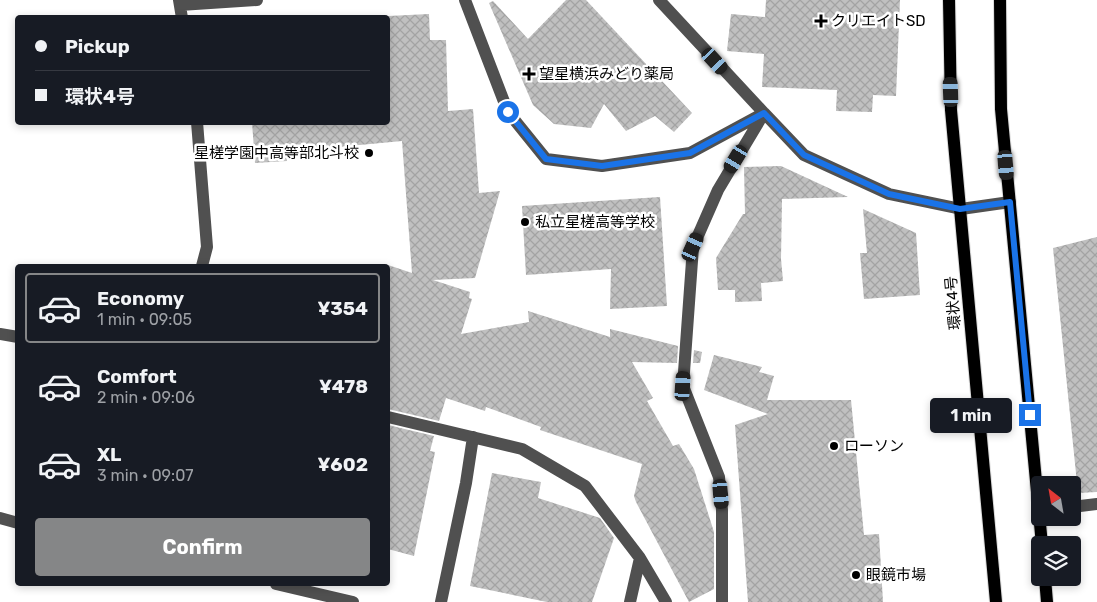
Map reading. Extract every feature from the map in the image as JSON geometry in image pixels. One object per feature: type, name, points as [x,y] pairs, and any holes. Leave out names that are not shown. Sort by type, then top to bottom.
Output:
[{"type":"main road","name":"環状4号","points":[[948,0],[951,110],[996,602]]},
{"type":"main road","points":[[1000,0],[1001,110],[1037,476]]},
{"type":"main road","points":[[1046,586],[1047,602]]},
{"type":"street","points":[[180,7],[256,0]]},
{"type":"street","points":[[465,0],[508,112],[546,159],[602,166],[690,153],[764,113]]},
{"type":"street","points":[[659,0],[804,155],[889,194],[960,209],[1010,202]]},
{"type":"street","points":[[722,602],[722,510],[719,477],[683,386],[693,247],[718,190],[764,113]]},
{"type":"street","points":[[197,125],[207,247],[203,264]]},
{"type":"street","points":[[0,334],[15,336]]},
{"type":"street","points":[[390,417],[522,449],[586,486],[640,558],[666,602]]},
{"type":"street","points":[[441,602],[466,483],[473,437]]},
{"type":"street","points":[[1081,506],[1097,504]]},
{"type":"street","points":[[0,518],[15,522]]},
{"type":"street","points":[[630,602],[640,558]]},
{"type":"street","points":[[285,586],[354,602]]},
{"type":"building","points":[[566,0],[586,0],[692,113],[674,132],[655,116],[626,131],[604,104],[591,128],[554,124],[533,105],[489,3],[493,1],[528,39]]},
{"type":"building","points":[[766,0],[900,0],[896,96],[873,95],[872,112],[836,111],[837,90],[762,87],[764,54],[727,51],[731,14],[765,17]]},
{"type":"building","points":[[429,14],[430,40],[446,40],[448,111],[473,109],[479,193],[500,191],[475,278],[433,280],[470,292],[469,298],[472,299],[461,334],[529,322],[528,311],[610,337],[610,329],[678,346],[677,363],[632,362],[653,398],[647,401],[673,446],[679,444],[694,469],[714,532],[714,589],[689,602],[636,502],[634,496],[642,464],[540,430],[541,427],[486,407],[485,411],[446,398],[439,421],[390,409],[390,266],[412,273],[402,141],[286,152],[287,161],[255,163],[252,125],[390,125],[390,16]]},
{"type":"building","points":[[781,166],[848,197],[782,199],[781,259],[783,281],[761,283],[762,301],[735,302],[735,290],[718,290],[716,258],[743,214],[745,214],[744,167]]},
{"type":"building","points":[[660,197],[667,306],[610,309],[611,269],[526,275],[522,206]]},
{"type":"building","points":[[863,209],[916,233],[920,295],[864,299],[860,253],[867,253]]},
{"type":"building","points":[[1097,237],[1097,492],[1081,493],[1081,476],[1076,476],[1053,248]]},
{"type":"building","points":[[694,350],[702,352],[700,363],[693,363]]},
{"type":"building","points":[[714,355],[762,367],[759,372],[774,376],[767,400],[851,400],[864,535],[879,534],[883,602],[748,602],[735,425],[768,414],[704,390]]},
{"type":"building","points":[[390,425],[434,436],[430,451],[435,452],[414,556],[390,550]]},
{"type":"building","points":[[492,473],[541,482],[538,498],[600,518],[614,538],[592,602],[547,602],[470,586]]},
{"type":"place","name":"クリエイトSD","points":[[821,21]]},
{"type":"place","name":"望星横浜みどり薬局","points":[[529,74]]},
{"type":"place","name":"星槎学園中高等部北斗校","points":[[369,153]]},
{"type":"place","name":"私立星槎高等学校","points":[[525,222]]},
{"type":"place","name":"ローソン","points":[[834,446]]},
{"type":"place","name":"眼鏡市場","points":[[856,575]]},
{"type":"route","points":[[508,112],[546,159],[602,166],[690,153],[764,113],[804,155],[889,194],[960,209],[1010,202],[1030,415]]}]
